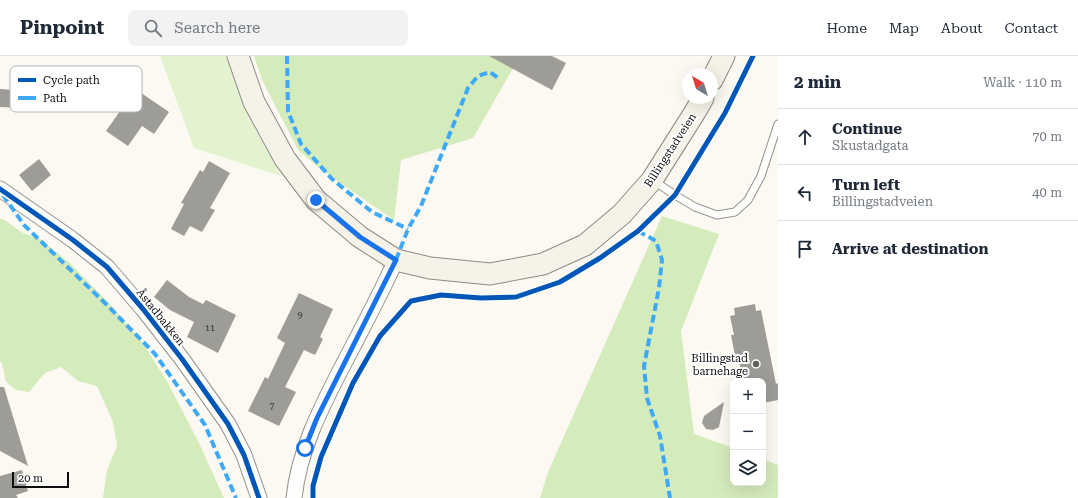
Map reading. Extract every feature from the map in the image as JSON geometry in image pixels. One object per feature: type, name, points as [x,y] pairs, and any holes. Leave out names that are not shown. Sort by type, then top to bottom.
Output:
[{"type":"main road","name":"Billingstadveien","points":[[238,56],[254,102],[285,159],[316,200],[360,237],[396,260],[430,268],[490,274],[543,264],[584,245],[622,214],[652,180],[700,104]]},
{"type":"main road","points":[[718,68],[724,56]]},
{"type":"street","name":"Åstadbakken","points":[[0,189],[73,240],[107,267],[143,309],[182,359],[228,424],[244,456],[260,498]]},
{"type":"street","points":[[294,498],[300,463],[317,418],[396,260]]},
{"type":"lane","points":[[652,180],[695,207],[717,215],[734,212],[748,200],[761,176],[778,124]]},
{"type":"green space","points":[[160,56],[226,56],[251,121],[281,176],[194,148]]},
{"type":"green space","points":[[254,56],[520,56],[473,138],[401,160],[394,220],[323,171],[298,150],[262,80]]},
{"type":"green space","points":[[662,216],[719,234],[681,331],[694,434],[730,447],[730,486],[766,486],[766,460],[778,465],[778,498],[540,498],[548,472]]},
{"type":"green space","points":[[0,219],[3,219],[23,233],[40,239],[70,263],[108,302],[144,345],[168,383],[200,445],[224,498],[103,498],[107,470],[117,446],[113,422],[97,386],[78,381],[61,367],[45,373],[29,392],[16,390],[6,382],[2,363],[0,361]]},
{"type":"building","points":[[489,56],[552,56],[566,63],[552,90]]},
{"type":"building","points":[[0,89],[10,90],[10,107],[0,107]]},
{"type":"building","points":[[142,94],[169,112],[154,134],[142,126],[128,146],[106,131],[119,112],[142,112]]},
{"type":"building","points":[[39,159],[51,175],[32,191],[19,175]]},
{"type":"building","points":[[209,161],[230,173],[210,208],[215,210],[202,232],[190,226],[184,236],[171,229],[184,204],[181,203],[200,170],[203,172]]},
{"type":"building","points":[[167,280],[189,297],[203,304],[206,300],[236,315],[218,353],[187,337],[194,322],[170,310],[154,297]]},
{"type":"building","points":[[299,293],[333,309],[320,337],[323,339],[315,355],[304,350],[285,387],[296,392],[279,426],[248,411],[265,377],[268,379],[285,343],[277,338]]},
{"type":"building","points":[[755,304],[756,311],[761,310],[776,384],[778,383],[778,400],[766,402],[766,378],[742,378],[739,361],[736,361],[731,335],[734,335],[730,316],[735,315],[734,308]]},
{"type":"building","points":[[0,387],[4,387],[28,466],[0,451]]},
{"type":"building","points":[[724,402],[719,427],[713,430],[706,429],[702,423],[704,416]]},
{"type":"building","points":[[22,470],[28,491],[16,495],[18,498],[0,498],[0,476]]},
{"type":"marked path","points":[[287,56],[288,111],[301,144],[332,179],[372,212],[408,229]]},
{"type":"marked path","points":[[396,260],[408,229],[421,206],[468,88],[478,76],[490,72],[498,78]]},
{"type":"marked path","points":[[3,195],[24,225],[106,304],[155,354],[205,425],[236,498]]},
{"type":"marked path","points":[[638,231],[656,241],[662,260],[659,288],[644,366],[647,398],[660,436],[670,498]]},
{"type":"cycle path","points":[[313,498],[313,486],[321,457],[353,383],[380,336],[411,301],[441,295],[481,298],[516,297],[560,282],[600,258],[638,231],[675,195],[725,113],[753,56]]},
{"type":"cycle path","points":[[0,189],[73,240],[107,267],[143,309],[182,359],[228,424],[244,455],[259,498]]},
{"type":"place","name":"Billingstad barnehage","points":[[756,364]]},
{"type":"route","points":[[305,448],[317,418],[389,277],[396,260],[360,237],[316,200]]}]
